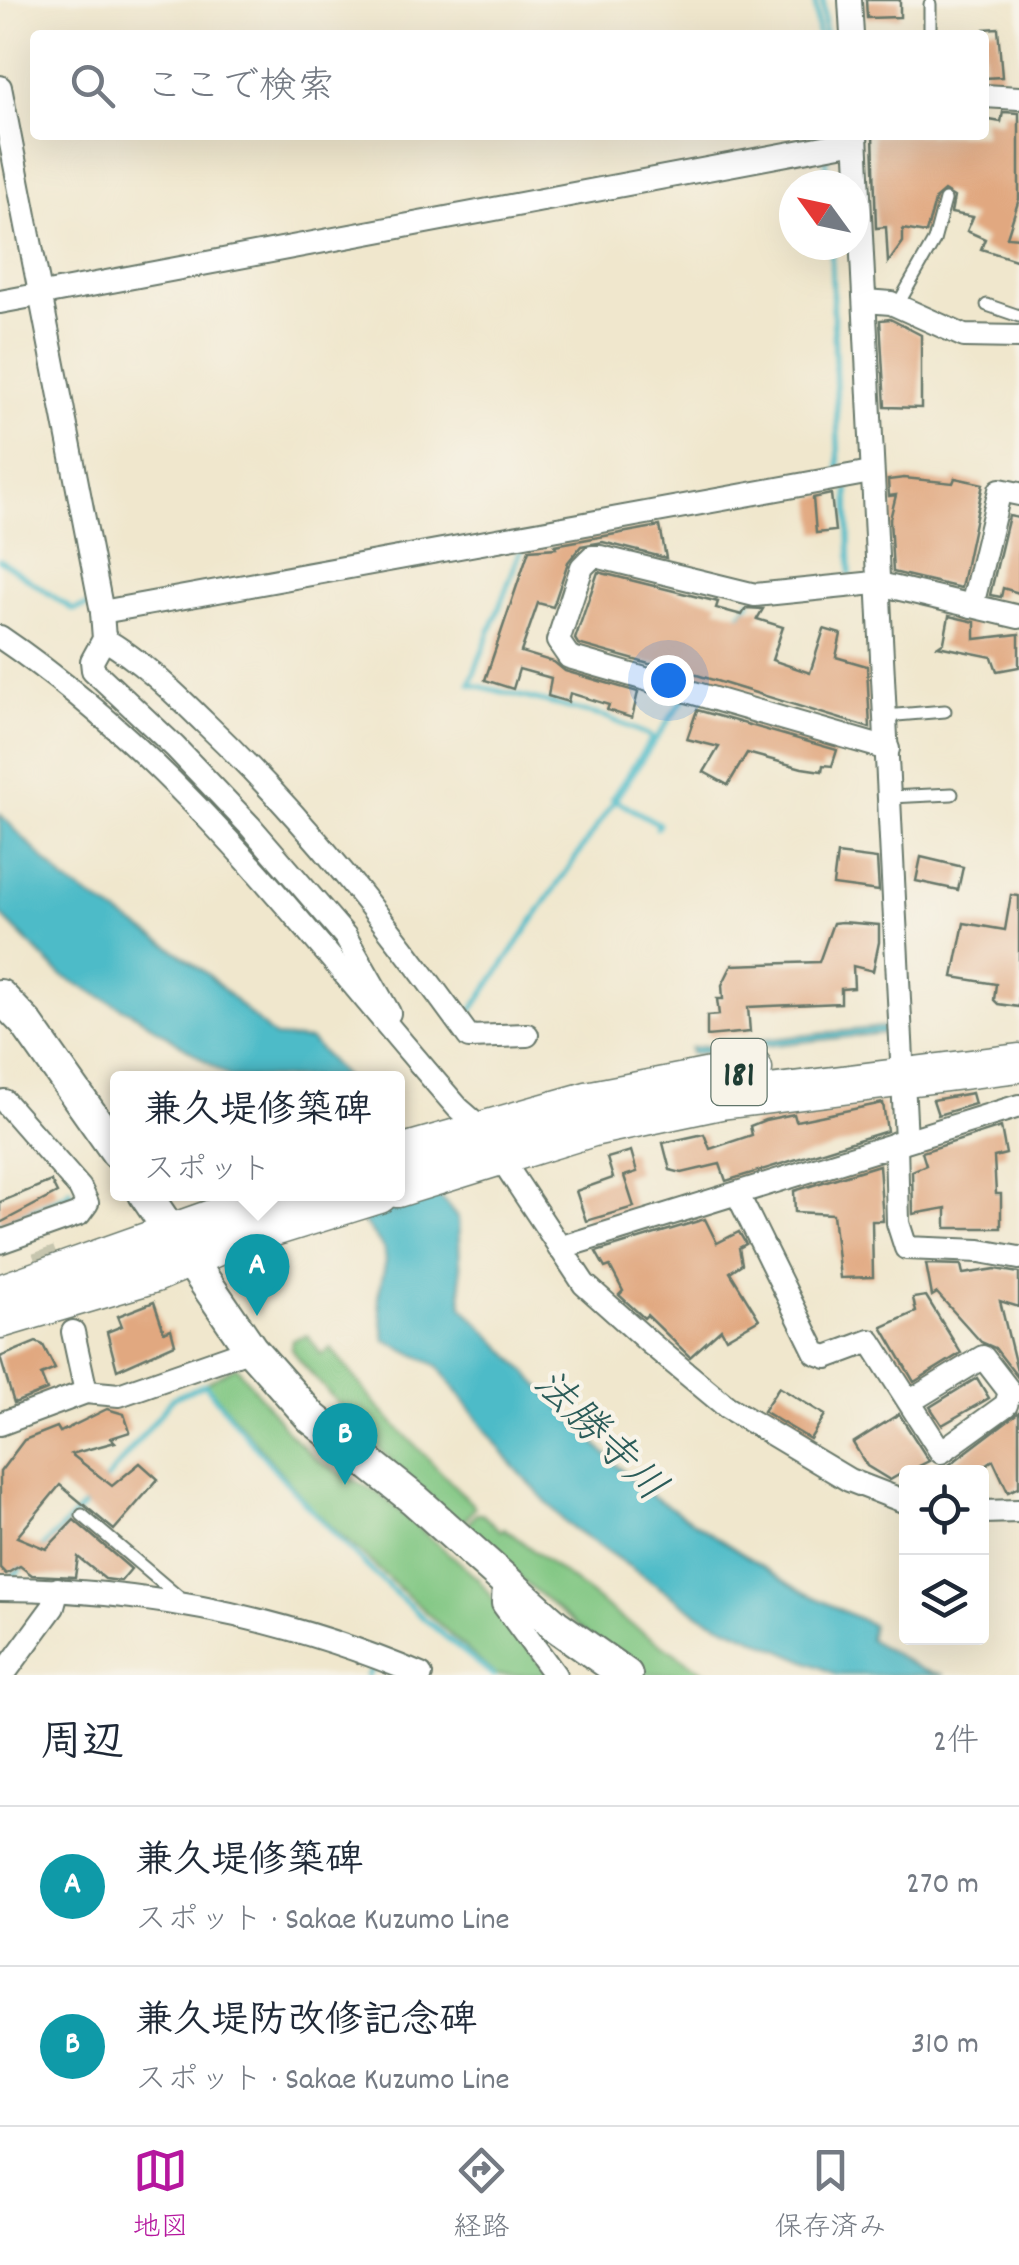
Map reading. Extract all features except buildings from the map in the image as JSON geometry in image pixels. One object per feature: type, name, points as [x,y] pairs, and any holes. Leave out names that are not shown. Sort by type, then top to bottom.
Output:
[{"type":"highway","name":"181","points":[[405,1184],[481,1144],[667,1082],[902,1062],[1019,1042]]},
{"type":"highway","name":"181","points":[[902,1062],[1019,1063]]},
{"type":"highway","name":"181","points":[[405,1154],[481,1144]]},
{"type":"highway","points":[[225,1228],[270,1201]]},
{"type":"highway","points":[[0,1320],[225,1228],[346,1201]]},
{"type":"highway","points":[[0,1294],[182,1245]]},
{"type":"main road","points":[[0,996],[26,1023],[110,1142]]},
{"type":"main road","points":[[151,1201],[251,1349],[312,1418],[555,1625],[626,1675]]},
{"type":"street","points":[[850,0],[852,30]]},
{"type":"street","points":[[0,88],[102,612],[104,639],[92,661],[93,670],[214,787],[344,936],[396,1024],[398,1039]]},
{"type":"street","points":[[989,96],[1019,98]]},
{"type":"street","points":[[0,302],[846,140]]},
{"type":"street","points":[[856,140],[875,583],[888,749],[902,1062],[898,1223],[906,1248],[980,1251],[1019,1258]]},
{"type":"street","points":[[865,300],[897,306],[964,336],[1019,337]]},
{"type":"street","points":[[102,612],[872,472]]},
{"type":"street","points":[[972,606],[1000,490],[1019,494]]},
{"type":"street","points":[[888,749],[569,657],[558,641],[582,566],[592,557],[755,595],[875,583],[1019,617]]},
{"type":"street","points":[[0,637],[136,746],[244,861],[398,1039],[584,1284],[727,1407],[849,1480],[899,1499]]},
{"type":"street","points":[[104,639],[152,672],[244,760],[326,848],[469,1037],[527,1035]]},
{"type":"street","points":[[0,1242],[39,1240],[79,1214],[88,1202],[1,1099]]},
{"type":"street","points":[[559,1248],[738,1196],[1019,1106]]},
{"type":"street","points":[[738,1196],[816,1353],[827,1357],[870,1341],[909,1402],[941,1452],[1006,1404],[1010,1392],[983,1357],[909,1402]]},
{"type":"street","points":[[72,1332],[86,1392]]},
{"type":"street","points":[[0,1424],[86,1392],[119,1395],[251,1349]]},
{"type":"street","points":[[989,1512],[1019,1511]]},
{"type":"street","points":[[504,1580],[503,1604],[554,1675]]},
{"type":"street","points":[[0,1589],[58,1589],[184,1602],[273,1623],[372,1654],[421,1675]]},
{"type":"street","points":[[3,1675],[53,1607],[58,1589]]},
{"type":"lane","points":[[930,4],[930,30]]},
{"type":"lane","points":[[897,306],[934,240],[945,200]]},
{"type":"lane","points":[[987,305],[1019,316]]},
{"type":"lane","points":[[885,716],[945,710]]},
{"type":"lane","points":[[890,797],[952,794]]},
{"type":"lane","points":[[82,1514],[184,1602]]},
{"type":"green space","points":[[308,1335],[321,1355],[331,1348],[377,1406],[475,1507],[460,1527],[381,1451],[301,1362],[291,1348],[292,1340]]},
{"type":"green space","points":[[236,1366],[290,1434],[318,1461],[380,1494],[478,1579],[549,1675],[495,1675],[313,1510],[205,1383]]},
{"type":"green space","points":[[476,1514],[482,1514],[501,1531],[504,1528],[621,1618],[708,1675],[645,1674],[593,1639],[463,1530]]},
{"type":"water","points":[[0,814],[66,882],[207,974],[274,1037],[311,1040],[339,1071],[220,1071],[139,1017],[61,975],[0,914]]},
{"type":"water","points":[[884,1027],[884,1033],[691,1054],[690,1048]]},
{"type":"water","points":[[405,1153],[458,1219],[462,1306],[637,1486],[799,1590],[872,1625],[869,1639],[923,1670],[944,1675],[838,1675],[700,1615],[566,1523],[509,1461],[438,1366],[385,1340],[378,1297],[386,1261],[384,1249],[347,1201],[405,1201]]},
{"type":"waterway","points":[[815,0],[818,30]]},
{"type":"waterway","points":[[823,0],[825,30]]},
{"type":"waterway","points":[[826,153],[827,170]]},
{"type":"waterway","points":[[832,260],[839,470]]},
{"type":"waterway","points":[[848,490],[850,574]]},
{"type":"waterway","points":[[524,542],[470,684],[606,717],[652,738],[612,798],[659,824],[657,828]]},
{"type":"waterway","points":[[0,560],[73,610],[92,605]]},
{"type":"waterway","points":[[760,582],[785,581]]},
{"type":"waterway","points":[[737,620],[750,601]]},
{"type":"waterway","points":[[467,1018],[684,698]]},
{"type":"waterway","points":[[0,1224],[71,1193],[69,1190]]},
{"type":"waterway","points":[[103,1484],[173,1398],[205,1384],[269,1463],[339,1539],[414,1610],[493,1675]]},
{"type":"waterway","points":[[41,1549],[86,1504]]},
{"type":"waterway","points":[[10,1579],[26,1564]]},
{"type":"waterway","points":[[367,1675],[375,1665]]},
{"type":"tunnel","points":[[43,1250],[56,1286]]},
{"type":"place","name":"兼久堤修築碑","points":[[257,1316]]},
{"type":"place","name":"兼久堤防改修記念碑","points":[[345,1485]]},
{"type":"water label","name":"法勝寺川","points":[[602,1433]]}]
